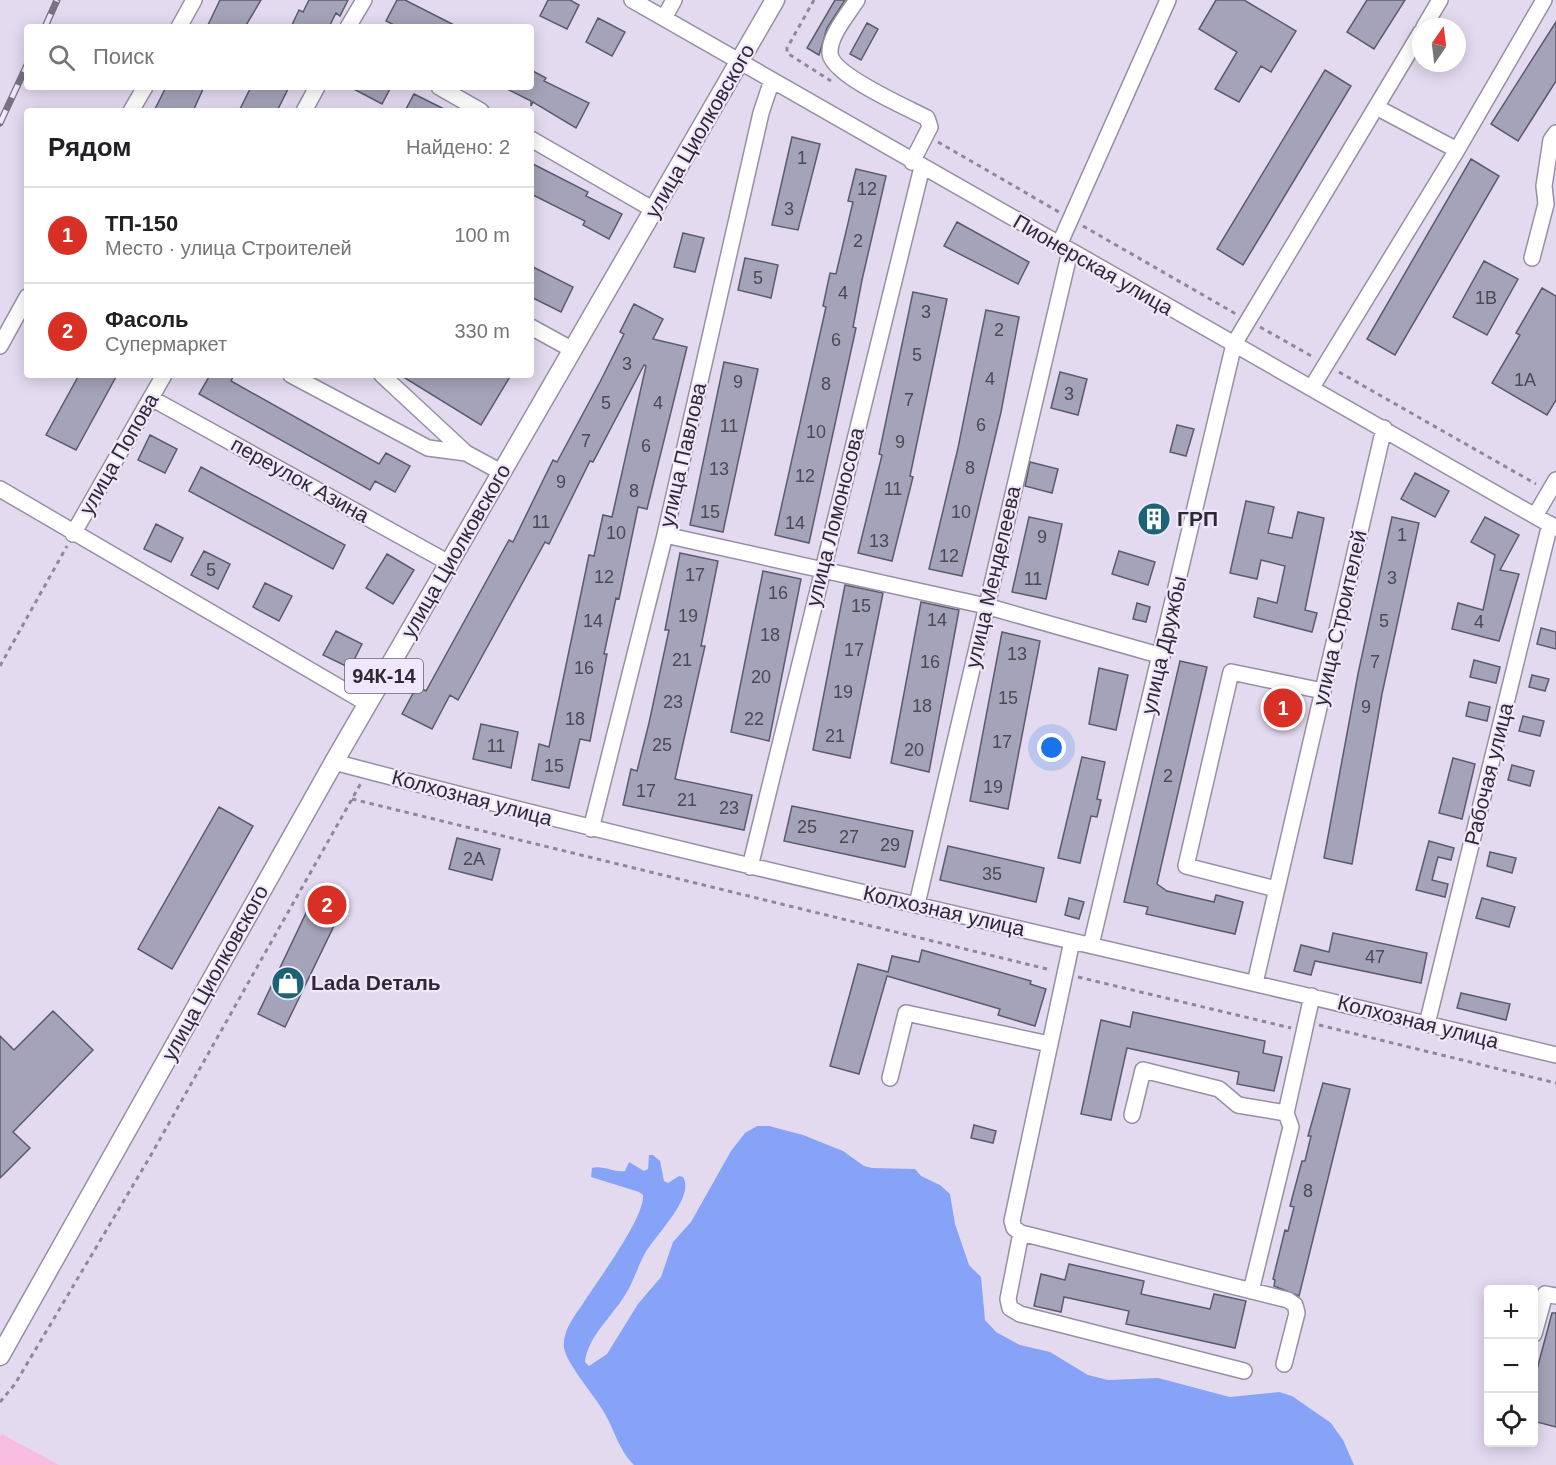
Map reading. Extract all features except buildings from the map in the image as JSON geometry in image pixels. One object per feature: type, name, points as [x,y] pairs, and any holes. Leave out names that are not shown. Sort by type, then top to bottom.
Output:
[{"type":"main road","name":"улица Циолковского","points":[[0,1356],[334,762],[775,0]]},
{"type":"street","points":[[181,24],[194,0]]},
{"type":"street","points":[[350,24],[364,0]]},
{"type":"street","name":"Пионерская улица","points":[[632,0],[917,165],[1312,387],[1553,526]]},
{"type":"street","points":[[664,18],[674,0]]},
{"type":"street","points":[[857,0],[833,40],[830,52],[832,61],[843,73],[927,118],[930,122],[926,136]]},
{"type":"street","name":"улица Менделеева","points":[[917,904],[986,606],[1071,219],[1168,0]]},
{"type":"street","points":[[1429,18],[1440,0]]},
{"type":"street","points":[[1312,387],[1457,150],[1544,0]]},
{"type":"street","name":"улица Дружбы","points":[[1091,945],[1162,656],[1234,344],[1378,108],[1412,48]]},
{"type":"street","name":"улица Павлова","points":[[591,829],[665,535],[759,125],[772,80]]},
{"type":"street","points":[[133,108],[143,90]]},
{"type":"street","points":[[306,108],[314,90]]},
{"type":"street","points":[[444,90],[476,108]]},
{"type":"street","points":[[1378,108],[1457,150]]},
{"type":"street","points":[[1532,258],[1546,204],[1544,186],[1551,140],[1556,133]]},
{"type":"street","name":"улица Ломоносова","points":[[750,867],[917,165],[926,136]]},
{"type":"street","points":[[534,142],[654,210]]},
{"type":"street","points":[[0,346],[24,302]]},
{"type":"street","points":[[534,329],[572,349]]},
{"type":"street","name":"улица Попова","points":[[73,534],[162,378]]},
{"type":"street","points":[[297,378],[428,448],[466,453]]},
{"type":"street","points":[[385,378],[466,453],[501,472]]},
{"type":"street","name":"переулок Азина","points":[[151,398],[449,563]]},
{"type":"street","name":"улица Строителей","points":[[1255,983],[1384,428]]},
{"type":"street","points":[[1535,516],[1552,486]]},
{"type":"street","points":[[0,489],[73,534],[368,704]]},
{"type":"street","name":"Рабочая улица","points":[[1427,1024],[1553,526]]},
{"type":"street","points":[[665,535],[986,606],[1162,656]]},
{"type":"street","points":[[1276,889],[1185,866],[1231,672],[1323,691]]},
{"type":"street","name":"Колхозная улица","points":[[334,762],[591,829],[1312,996],[1556,1055]]},
{"type":"street","points":[[1072,941],[1012,1221],[1014,1228],[1022,1233],[1288,1300],[1295,1305],[1297,1313],[1284,1364]]},
{"type":"street","points":[[1251,1291],[1291,1127],[1286,1113],[1312,996]]},
{"type":"street","points":[[890,1078],[906,1013],[1049,1044]]},
{"type":"street","points":[[1132,1115],[1143,1070],[1219,1089],[1238,1106],[1286,1113]]},
{"type":"street","points":[[1022,1233],[1008,1299],[1010,1308],[1020,1314],[1244,1371]]},
{"type":"street","points":[[1538,1317],[1545,1294],[1556,1296]]},
{"type":"path","points":[[814,0],[787,48],[787,53],[836,84]]},
{"type":"path","points":[[926,136],[1248,321],[1552,486]]},
{"type":"path","points":[[0,666],[73,534]]},
{"type":"path","points":[[0,1402],[15,1384],[145,1165],[368,771]]},
{"type":"path","points":[[352,799],[1065,974],[1556,1083]]},
{"type":"shaded area","points":[[2,1434],[59,1465],[0,1465],[0,1437]]},
{"type":"water","points":[[757,1126],[769,1126],[803,1135],[843,1151],[864,1166],[915,1169],[921,1176],[940,1185],[950,1194],[955,1224],[969,1265],[981,1277],[985,1320],[996,1332],[1020,1345],[1050,1352],[1088,1375],[1108,1380],[1158,1378],[1230,1397],[1279,1392],[1292,1396],[1331,1423],[1343,1440],[1354,1465],[634,1465],[623,1451],[605,1414],[569,1361],[564,1348],[565,1335],[570,1324],[629,1233],[642,1205],[643,1195],[639,1192],[591,1177],[592,1168],[601,1167],[625,1171],[629,1162],[644,1171],[648,1169],[649,1155],[653,1155],[660,1161],[664,1181],[668,1183],[679,1176],[683,1177],[685,1186],[678,1207],[648,1249],[628,1290],[591,1344],[585,1362],[589,1366],[607,1354],[638,1304],[661,1277],[673,1242],[691,1222],[731,1151],[745,1133]]},
{"type":"railway","points":[[46,24],[57,0]]},
{"type":"railway","points":[[0,123],[24,71]]},
{"type":"place","name":"ГРП","points":[[1154,519]]},
{"type":"place","name":"ТП-150","points":[[1283,708]]},
{"type":"place","name":"Фасоль","points":[[327,905]]},
{"type":"place","name":"Lada Dеталь","points":[[288,983]]}]
